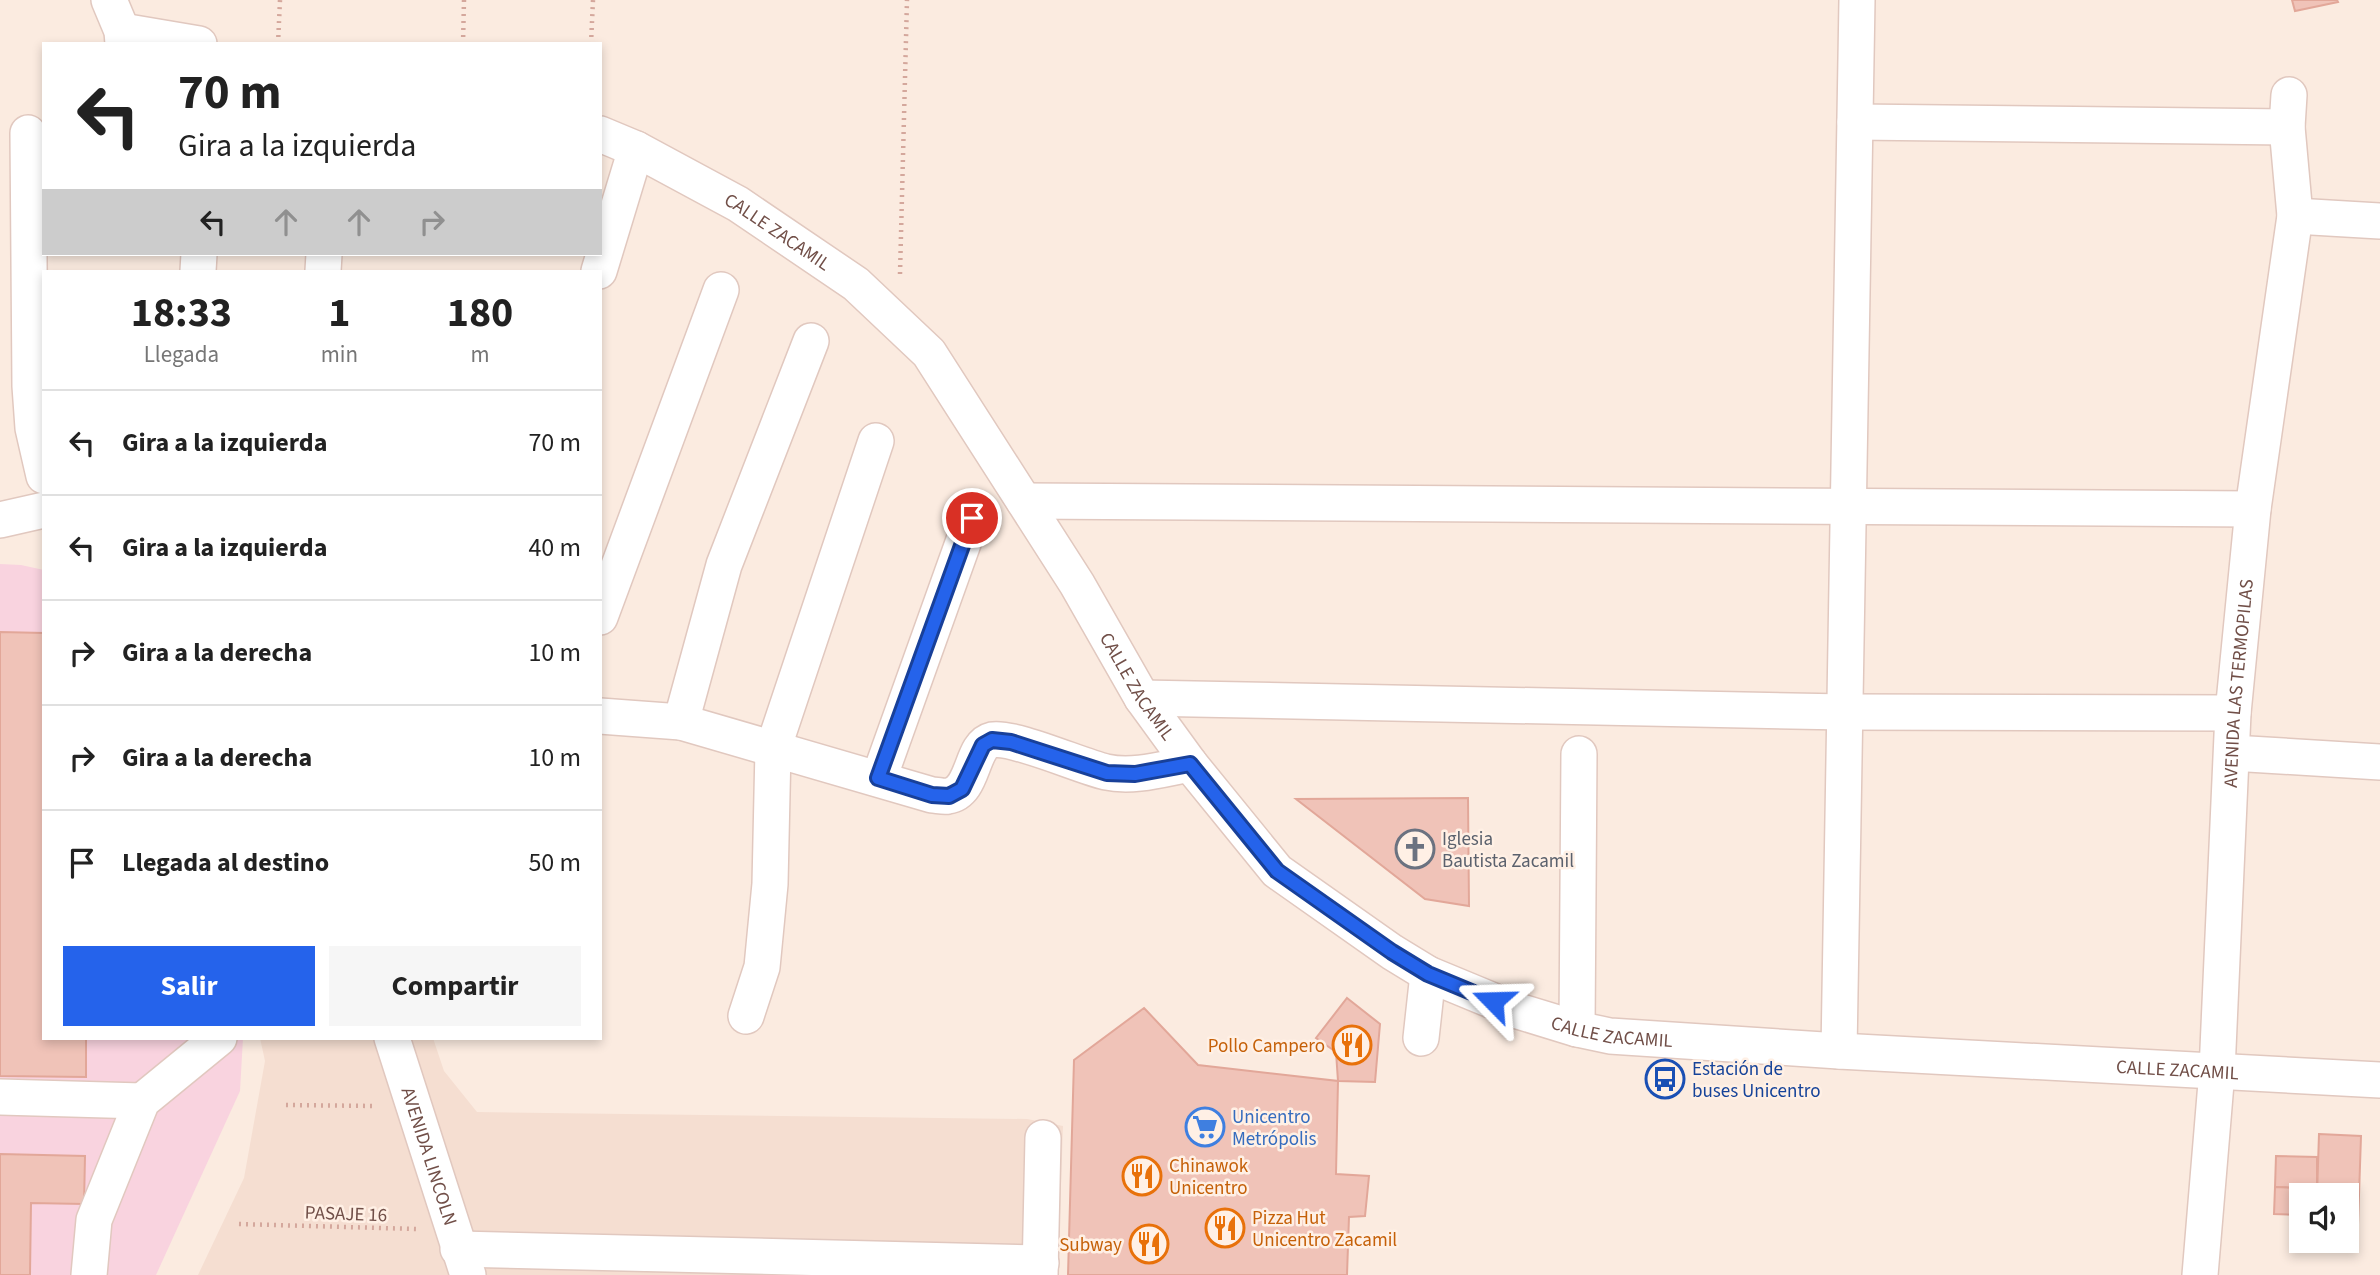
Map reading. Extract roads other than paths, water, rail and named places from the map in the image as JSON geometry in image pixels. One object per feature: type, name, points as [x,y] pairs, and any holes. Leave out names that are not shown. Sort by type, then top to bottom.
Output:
[{"type":"street","points":[[1839,1052],[1857,0]]},
{"type":"street","points":[[118,25],[190,42]]},
{"type":"street","name":"AVENIDA LAS TERMOPILAS","points":[[1855,122],[2288,111],[2295,216],[2253,509],[2233,713],[2217,1071],[2200,1275]]},
{"type":"street","points":[[24,130],[30,386],[33,428],[42,467]]},
{"type":"street","name":"CALLE ZACAMIL","points":[[602,135],[636,149],[738,204],[856,284],[929,353],[1077,584],[1142,698],[1190,764],[1277,871],[1392,952],[1428,974],[1515,1010],[1610,1036],[1839,1052],[2380,1080]]},
{"type":"street","points":[[599,270],[636,149]]},
{"type":"street","points":[[2295,216],[2380,221]]},
{"type":"street","points":[[602,612],[721,290]]},
{"type":"street","points":[[681,722],[724,565],[811,341]]},
{"type":"street","points":[[746,1016],[762,967],[770,884],[773,749],[877,441]]},
{"type":"street","points":[[1024,501],[2253,509]]},
{"type":"street","points":[[0,520],[42,510]]},
{"type":"street","points":[[878,778],[972,518]]},
{"type":"street","points":[[1142,698],[1845,712],[2233,713]]},
{"type":"street","points":[[602,716],[681,722],[932,795],[949,796],[962,789],[983,745],[992,740],[1011,742],[1107,773],[1135,774],[1190,764]]},
{"type":"street","points":[[2232,753],[2380,762]]},
{"type":"street","points":[[1577,1029],[1579,754]]},
{"type":"street","points":[[1420,1038],[1428,974]]},
{"type":"street","points":[[89,1275],[94,1220],[142,1101],[217,1040]]},
{"type":"street","name":"AVENIDA LINCOLN","points":[[393,1040],[460,1251]]},
{"type":"street","points":[[0,1097],[142,1101]]},
{"type":"street","points":[[460,1251],[1041,1269],[1044,1138]]},
{"type":"place","name":"Iglesia Bautista Zacamil","points":[[1415,849]]},
{"type":"place","name":"Pollo Campero","points":[[1352,1045]]},
{"type":"place","name":"Estación de buses Unicentro","points":[[1665,1079]]},
{"type":"place","name":"Unicentro Metrópolis","points":[[1205,1127]]},
{"type":"place","name":"Chinawok Unicentro","points":[[1142,1176]]},
{"type":"place","name":"Pizza Hut Unicentro Zacamil","points":[[1225,1228]]},
{"type":"place","name":"Subway","points":[[1149,1244]]}]
